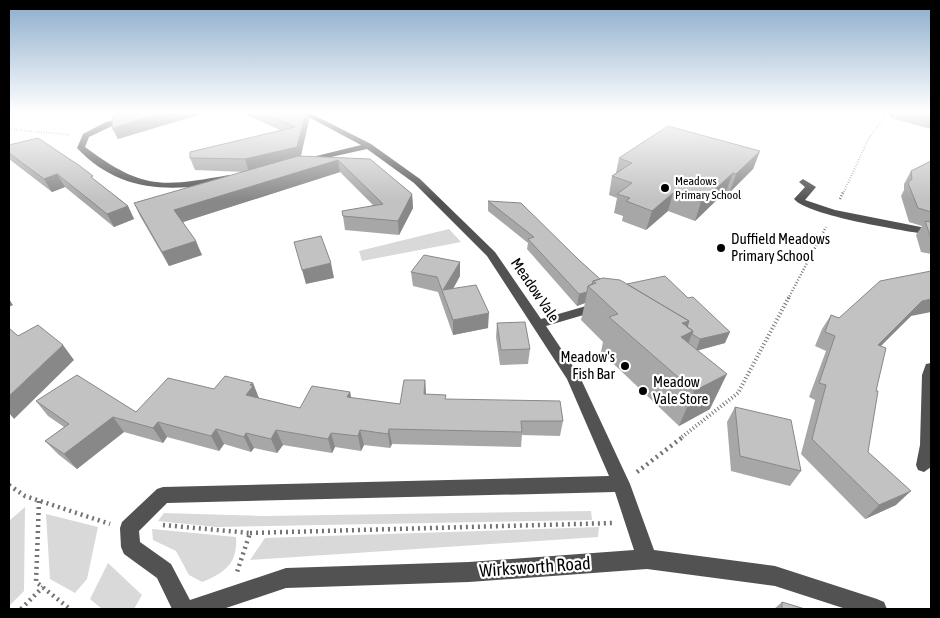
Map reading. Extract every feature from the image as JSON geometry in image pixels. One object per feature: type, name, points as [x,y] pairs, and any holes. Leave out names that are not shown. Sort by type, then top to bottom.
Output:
[{"type":"street","points":[[84,142],[81,148],[110,171],[136,183],[159,187],[184,186],[235,177]]},
{"type":"street","name":"Meadow Vale","points":[[360,142],[417,181],[491,254],[573,377],[621,484],[647,559]]},
{"type":"street","points":[[298,163],[368,146]]},
{"type":"street","points":[[803,182],[811,187],[799,199],[833,213],[931,232]]},
{"type":"street","points":[[537,324],[596,306],[615,308]]},
{"type":"street","points":[[924,465],[929,445],[929,375],[931,368]]},
{"type":"street","points":[[183,609],[164,571],[131,547],[129,528],[163,495],[621,484]]},
{"type":"street","name":"Wirksworth Road","points":[[193,609],[286,578],[469,572],[647,559],[775,576],[877,609]]},
{"type":"path","points":[[621,484],[738,393],[833,213],[867,142]]},
{"type":"path","points":[[39,501],[36,582],[70,609]]},
{"type":"path","points":[[250,533],[634,522]]},
{"type":"path","points":[[21,609],[44,587]]},
{"type":"shaded area","points":[[449,229],[461,242],[362,261],[359,251]]},
{"type":"shaded area","points":[[25,507],[24,591],[9,606],[9,521]]},
{"type":"shaded area","points":[[591,511],[592,520],[216,527],[158,521],[164,513],[263,516]]},
{"type":"shaded area","points":[[46,514],[98,527],[87,579],[75,593],[50,579]]},
{"type":"shaded area","points":[[599,527],[598,537],[250,560],[265,538]]},
{"type":"shaded area","points":[[152,529],[236,537],[235,554],[232,561],[223,571],[202,582],[189,575],[176,551],[153,540]]},
{"type":"shaded area","points":[[108,563],[142,595],[134,609],[102,609],[90,599]]},
{"type":"building","points":[[22,142],[44,142],[80,166],[128,206],[107,214],[57,174],[44,179],[9,153],[9,145]]},
{"type":"building","points":[[233,142],[298,142],[297,147],[245,159],[190,158],[190,152]]},
{"type":"building","points":[[644,142],[726,142],[760,151],[736,174],[733,173],[701,202],[673,193],[652,211],[626,201],[630,198],[617,194],[632,183],[612,176],[632,163],[619,158]]},
{"type":"building","points":[[298,156],[370,159],[412,194],[398,221],[343,216],[342,211],[383,204],[338,160],[174,210],[196,241],[162,252],[134,203]]},
{"type":"building","points":[[931,161],[931,212],[918,208],[908,183],[912,179],[911,171]]},
{"type":"building","points":[[488,201],[521,203],[600,279],[593,281],[588,286],[587,292],[579,294],[528,239],[534,237]]},
{"type":"building","points":[[925,221],[931,222],[931,238]]},
{"type":"building","points":[[321,236],[331,263],[302,270],[294,242]]},
{"type":"building","points":[[424,255],[460,262],[443,290],[476,285],[489,313],[453,320],[437,277],[411,272]]},
{"type":"building","points":[[931,271],[931,299],[922,301],[878,345],[886,348],[876,391],[878,391],[868,452],[911,491],[879,505],[812,439],[826,385],[819,383],[835,336],[825,332],[831,315],[839,318],[880,281]]},
{"type":"building","points":[[665,276],[688,298],[693,297],[730,332],[700,339],[692,334],[693,331],[687,327],[689,321],[627,284]]},
{"type":"building","points":[[603,278],[620,280],[689,321],[682,323],[693,331],[681,337],[727,374],[694,391],[609,317],[618,314],[588,286],[596,283],[593,281]]},
{"type":"building","points":[[525,322],[530,349],[501,350],[497,323]]},
{"type":"building","points":[[38,325],[63,345],[9,396],[9,328],[18,336]]},
{"type":"building","points":[[77,375],[136,412],[168,378],[214,389],[225,376],[253,383],[250,385],[253,386],[246,395],[300,408],[312,386],[350,392],[347,397],[400,404],[404,380],[425,380],[424,394],[446,395],[445,399],[560,401],[563,421],[521,421],[522,432],[389,429],[388,434],[360,430],[358,436],[331,433],[328,439],[276,430],[271,439],[246,433],[244,437],[216,429],[211,436],[158,422],[153,428],[113,417],[64,454],[45,441],[69,424],[36,401]]},
{"type":"building","points":[[735,407],[791,420],[801,471],[740,456]]},
{"type":"building","points":[[782,602],[805,609],[782,609]]},
{"type":"place","name":"Meadows Primary School","points":[[665,188]]},
{"type":"place","name":"Duffield Meadows Primary School","points":[[721,248]]},
{"type":"place","name":"Meadow's Fish Bar","points":[[625,366]]},
{"type":"place","name":"Meadow Vale Store","points":[[643,391]]}]
